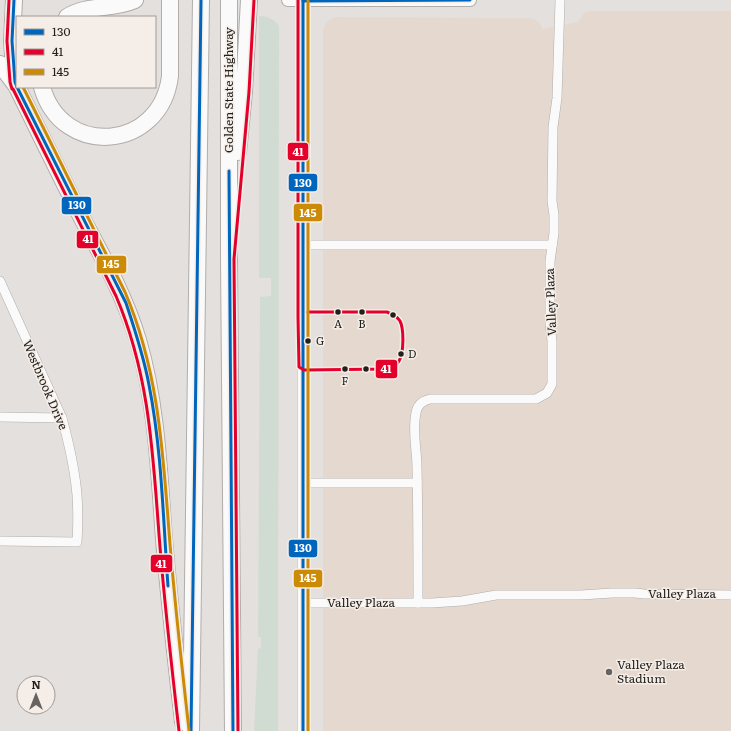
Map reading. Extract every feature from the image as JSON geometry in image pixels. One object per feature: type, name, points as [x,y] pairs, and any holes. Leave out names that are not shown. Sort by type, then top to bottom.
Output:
[{"type":"highway","points":[[14,0],[12,41],[16,85]]},
{"type":"highway","points":[[69,16],[80,10],[113,6],[136,0]]},
{"type":"highway","points":[[42,88],[46,99],[58,117],[65,124],[82,132],[99,136],[117,136],[141,126],[154,116],[164,102],[169,85],[170,0]]},
{"type":"highway","points":[[192,731],[201,0]]},
{"type":"highway","name":"Golden State Highway","points":[[229,0],[229,259],[233,731]]},
{"type":"highway","points":[[229,259],[244,92],[249,0]]},
{"type":"highway","points":[[0,64],[16,85]]},
{"type":"highway","points":[[17,88],[126,303],[150,384],[156,427],[168,590],[184,731]]},
{"type":"main road","points":[[288,0],[470,0]]},
{"type":"street","points":[[303,0],[303,731]]},
{"type":"street","name":"Valley Plaza","points":[[418,603],[415,433],[415,414],[417,407],[422,401],[430,398],[536,399],[547,393],[552,384],[550,261],[554,233],[552,201],[553,127],[557,98],[560,0]]},
{"type":"street","points":[[303,245],[552,245]]},
{"type":"street","name":"Westbrook Drive","points":[[0,280],[3,293],[62,418],[77,493],[77,542],[0,541]]},
{"type":"street","points":[[0,417],[62,418]]},
{"type":"street","points":[[304,483],[417,483]]},
{"type":"street","name":"Valley Plaza","points":[[304,603],[418,603],[462,601],[496,595],[581,595],[612,593],[731,595]]},
{"type":"shaded area","points":[[731,11],[731,731],[323,731],[323,30],[327,21],[336,17],[529,18],[535,19],[540,23],[542,29],[578,22],[585,12]]},
{"type":"shaded area","points":[[259,16],[270,18],[279,26],[278,731],[254,731],[258,649],[261,648],[261,637],[258,637],[260,297],[271,296],[271,278],[259,278]]},
{"type":"transit line","name":"41","points":[[9,0],[7,41],[10,82],[12,89]]},
{"type":"transit line","name":"130","points":[[14,0],[12,41],[16,84]]},
{"type":"transit line","name":"130","points":[[191,731],[201,0]]},
{"type":"transit line","name":"41","points":[[238,731],[234,259],[249,92],[254,0]]},
{"type":"transit line","name":"41","points":[[298,0],[299,367],[304,370],[386,369],[398,363],[403,347],[403,335],[400,321],[394,315],[387,312],[308,312]]},
{"type":"transit line","name":"130","points":[[303,0],[303,731]]},
{"type":"transit line","name":"145","points":[[308,0],[308,731]]},
{"type":"transit line","name":"130","points":[[303,1],[470,0]]},
{"type":"transit line","name":"130","points":[[18,88],[126,303],[139,344],[145,364],[157,435],[162,485],[168,586]]},
{"type":"transit line","name":"145","points":[[23,88],[125,292],[137,323],[146,354],[153,385],[162,448],[174,590],[189,730]]},
{"type":"transit line","name":"41","points":[[13,89],[116,296],[128,327],[137,358],[152,451],[164,593],[179,731]]},
{"type":"transit line","name":"130","points":[[229,171],[233,731]]},
{"type":"place","name":"A","points":[[338,312]]},
{"type":"place","name":"B","points":[[362,312]]},
{"type":"place","name":"G","points":[[308,341]]},
{"type":"place","name":"D","points":[[401,354]]},
{"type":"place","name":"F","points":[[345,369]]},
{"type":"place","name":"Valley Plaza Stadium","points":[[609,672]]}]
